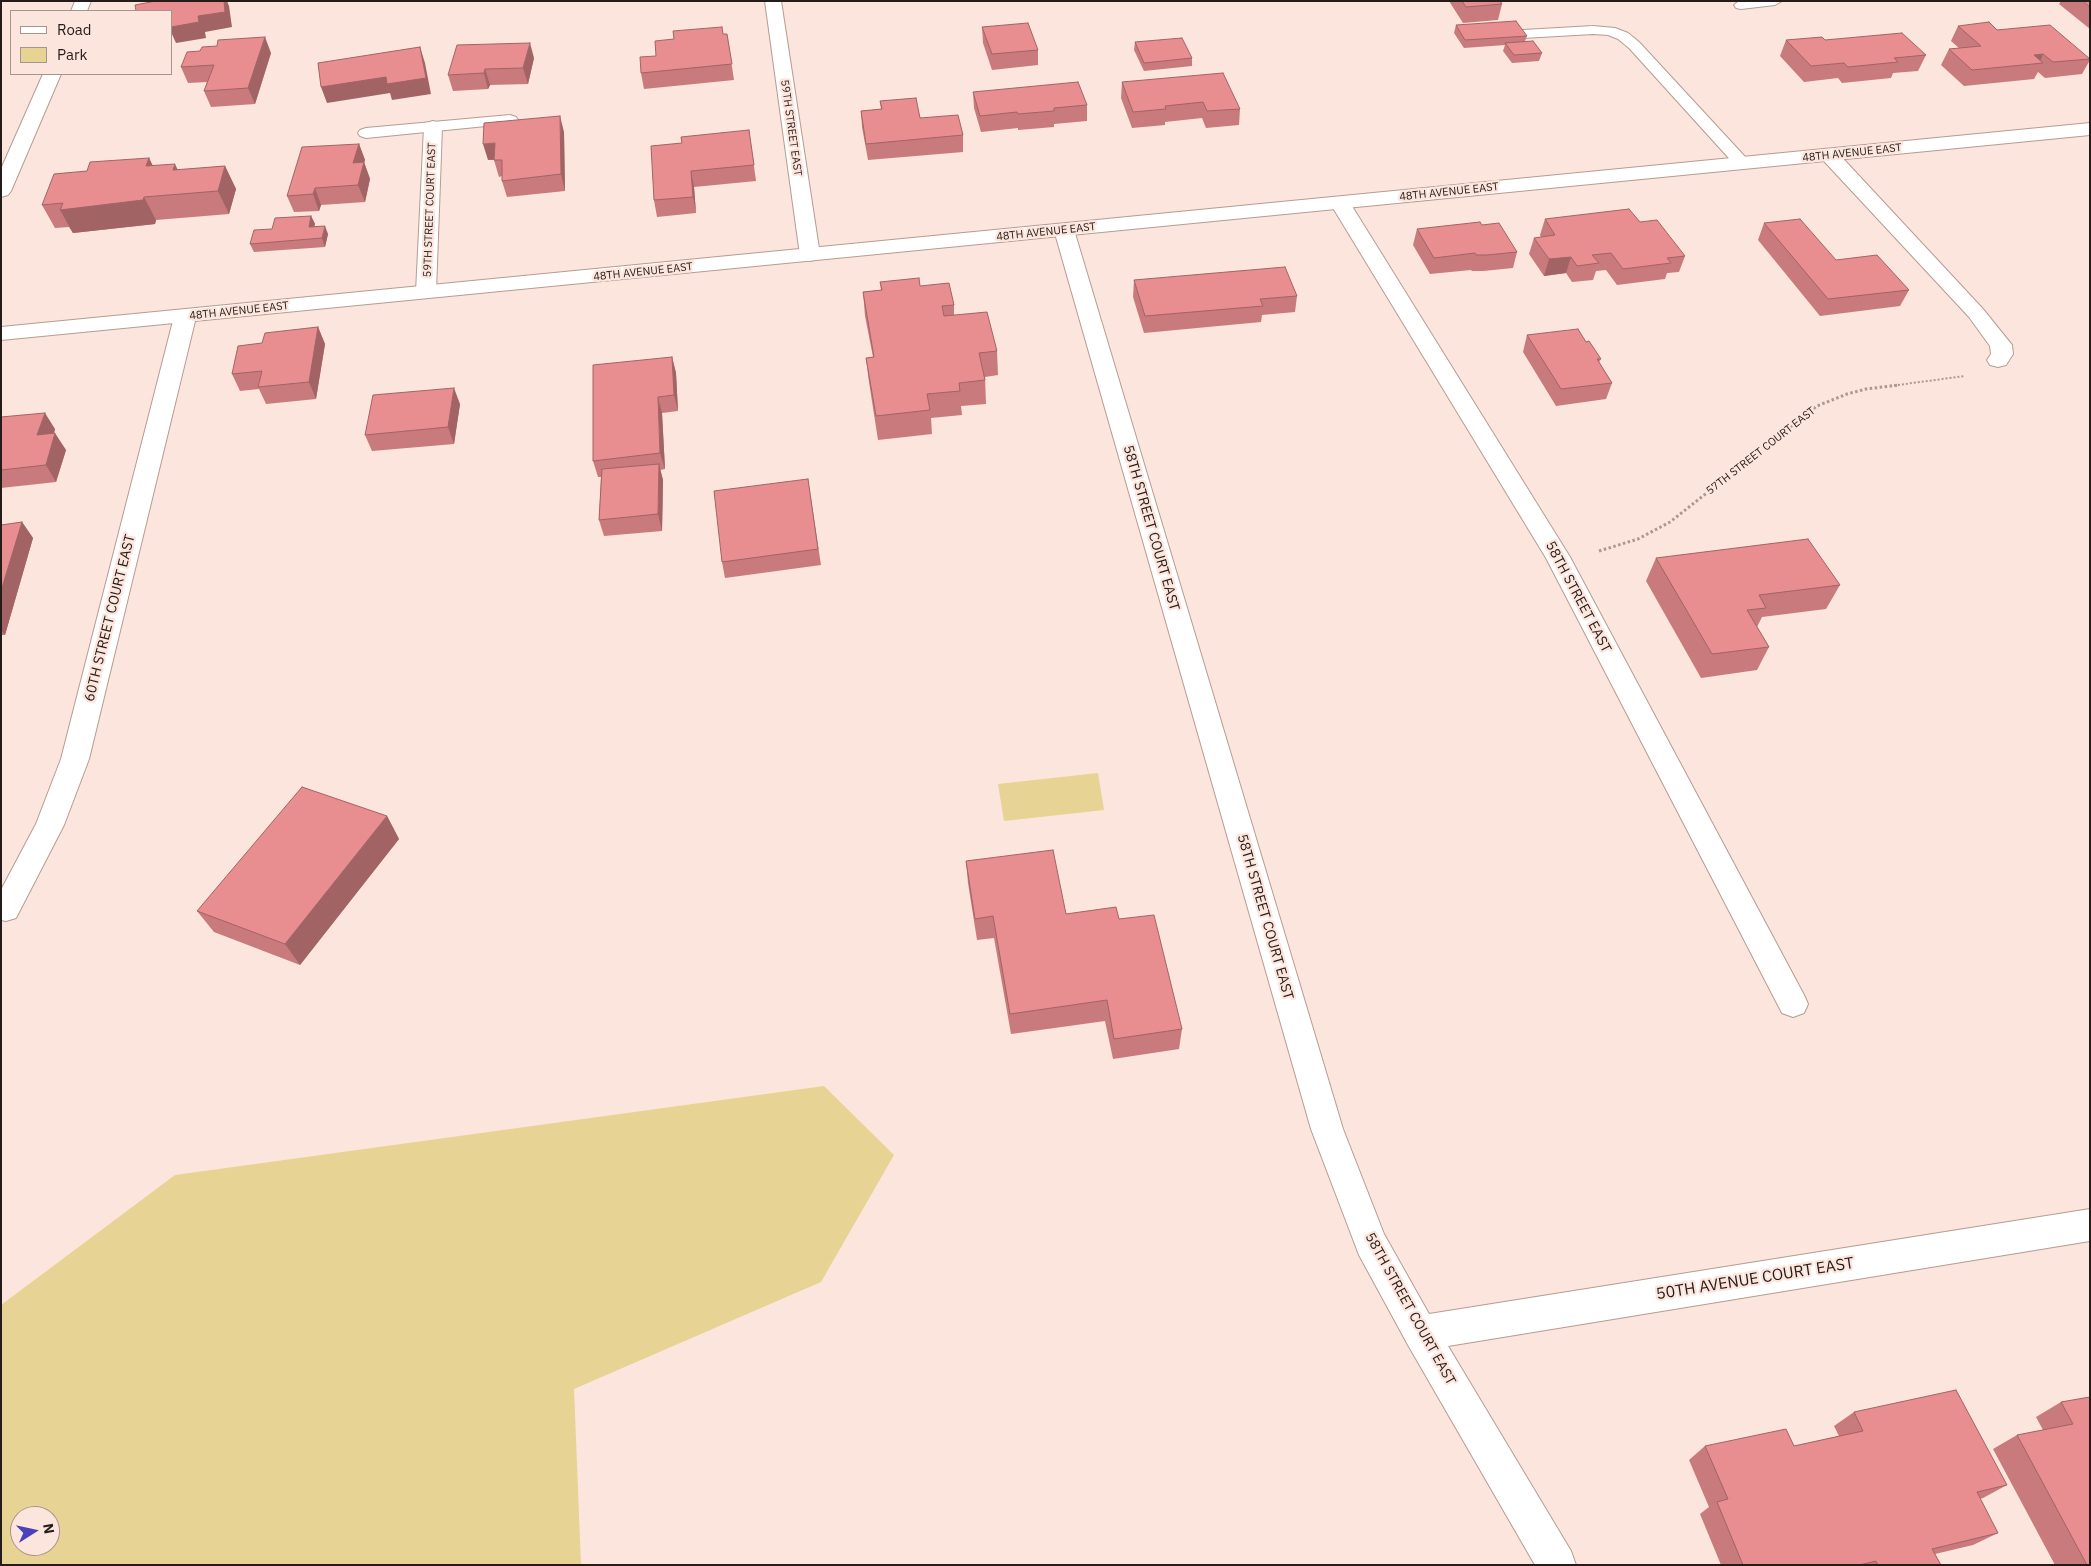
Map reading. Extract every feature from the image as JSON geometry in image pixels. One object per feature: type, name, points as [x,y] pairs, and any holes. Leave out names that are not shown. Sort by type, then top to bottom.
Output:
[{"type":"street","name":"59TH STREET EAST","points":[[773,1],[810,255]]},
{"type":"street","points":[[1,191],[52,75]]},
{"type":"street","name":"59TH STREET COURT EAST","points":[[426,292],[433,127]]},
{"type":"street","name":"48TH AVENUE EAST","points":[[1,334],[2090,128]]},
{"type":"street","points":[[1829,155],[1976,313],[2001,345],[2002,354],[1998,360]]},
{"type":"street","name":"58TH STREET EAST","points":[[1340,203],[1558,557],[1793,1004]]},
{"type":"street","name":"58TH STREET COURT EAST","points":[[1064,230],[1327,1129],[1371,1243],[1420,1333],[1557,1565]]},
{"type":"street","name":"60TH STREET COURT EAST","points":[[6,909],[50,825],[75,759],[185,317]]},
{"type":"street","name":"50TH AVENUE COURT EAST","points":[[1420,1333],[2090,1225]]},
{"type":"lane","points":[[1740,5],[1775,1]]},
{"type":"lane","points":[[1523,34],[1593,30],[1623,36],[1634,45],[1742,163]]},
{"type":"lane","points":[[366,133],[510,120]]},
{"type":"path","name":"57TH STREET COURT EAST","points":[[1558,557],[1585,554],[1618,546],[1670,522],[1817,406],[1866,389],[1973,375],[1991,367],[1998,360]]},
{"type":"green space","points":[[1098,773],[1104,810],[1004,821],[998,784]]},
{"type":"green space","points":[[824,1086],[894,1155],[821,1282],[574,1389],[581,1565],[1,1565],[1,1305],[175,1175]]},
{"type":"building","points":[[156,1],[224,1],[225,12],[198,16],[199,22],[172,27],[172,10],[136,10],[135,5]]},
{"type":"building","points":[[1462,1],[1500,1],[1502,4],[1466,7]]},
{"type":"building","points":[[2083,1],[2090,1],[2090,7]]},
{"type":"building","points":[[1516,21],[1527,36],[1465,40],[1456,25]]},
{"type":"building","points":[[1989,22],[1997,30],[2050,25],[2090,59],[2053,62],[2043,54],[2034,55],[2043,63],[1972,70],[1949,49],[1981,46],[1958,26]]},
{"type":"building","points":[[1028,23],[1038,50],[992,54],[982,27]]},
{"type":"building","points":[[722,27],[723,34],[727,34],[732,64],[641,73],[640,57],[656,56],[655,41],[674,39],[673,31]]},
{"type":"building","points":[[1902,33],[1926,55],[1894,58],[1898,62],[1848,67],[1844,63],[1811,66],[1786,40],[1822,37],[1825,40]]},
{"type":"building","points":[[265,37],[248,88],[204,91],[214,65],[181,67],[187,52],[200,51],[202,47],[217,46],[218,40]]},
{"type":"building","points":[[1182,38],[1192,58],[1144,63],[1135,42]]},
{"type":"building","points":[[1533,41],[1542,53],[1514,55],[1505,43]]},
{"type":"building","points":[[530,43],[523,68],[485,69],[484,73],[448,75],[457,45]]},
{"type":"building","points":[[420,47],[426,78],[387,84],[386,77],[321,87],[318,63]]},
{"type":"building","points":[[1223,73],[1240,109],[1207,111],[1203,102],[1165,106],[1166,109],[1133,112],[1122,82]]},
{"type":"building","points":[[1078,82],[1087,105],[1054,108],[1054,111],[980,116],[973,92]]},
{"type":"building","points":[[916,98],[920,118],[958,115],[963,135],[866,144],[861,111],[882,109],[880,101]]},
{"type":"building","points":[[560,116],[561,174],[502,181],[502,160],[494,160],[495,143],[483,144],[484,123]]},
{"type":"building","points":[[749,130],[754,165],[691,171],[693,197],[654,200],[651,146],[682,143],[681,137]]},
{"type":"building","points":[[359,144],[353,163],[364,162],[358,185],[315,188],[313,194],[287,196],[302,147]]},
{"type":"building","points":[[149,158],[146,166],[175,164],[173,170],[225,166],[218,191],[144,197],[143,200],[60,210],[63,203],[42,205],[54,174],[87,171],[90,162]]},
{"type":"building","points":[[1629,209],[1640,222],[1657,220],[1685,256],[1667,258],[1671,263],[1623,269],[1611,253],[1592,255],[1599,263],[1577,266],[1571,257],[1549,259],[1534,238],[1555,235],[1545,219]]},
{"type":"building","points":[[311,216],[309,227],[325,226],[322,238],[250,244],[254,230],[272,229],[275,218]]},
{"type":"building","points":[[1800,219],[1836,260],[1877,255],[1909,290],[1828,299],[1764,223]]},
{"type":"building","points":[[1480,222],[1482,225],[1499,223],[1517,252],[1487,255],[1476,255],[1475,253],[1434,258],[1417,229]]},
{"type":"building","points":[[1285,267],[1297,296],[1260,299],[1263,306],[1145,316],[1134,280]]},
{"type":"building","points":[[919,278],[920,286],[949,283],[954,305],[942,306],[944,316],[987,312],[997,351],[979,353],[985,380],[959,383],[960,391],[927,394],[930,410],[876,416],[866,358],[874,357],[863,292],[882,290],[880,282]]},
{"type":"building","points":[[318,327],[309,382],[258,387],[262,371],[232,374],[238,346],[262,343],[265,333]]},
{"type":"building","points":[[1578,329],[1586,342],[1589,341],[1601,359],[1597,359],[1612,383],[1561,389],[1527,335]]},
{"type":"building","points":[[672,357],[674,395],[658,397],[660,453],[593,461],[593,365]]},
{"type":"building","points":[[454,388],[448,427],[365,435],[373,395]]},
{"type":"building","points":[[45,413],[37,435],[55,433],[46,465],[1,470],[1,417]]},
{"type":"building","points":[[659,464],[658,514],[599,520],[602,469]]},
{"type":"building","points":[[808,479],[818,549],[722,562],[714,491]]},
{"type":"building","points":[[22,522],[1,591],[1,525]]},
{"type":"building","points":[[1808,539],[1840,585],[1759,595],[1766,608],[1747,610],[1769,647],[1712,654],[1656,558]]},
{"type":"building","points":[[302,787],[387,816],[285,944],[197,911]]},
{"type":"building","points":[[1053,850],[1066,914],[1116,907],[1119,919],[1154,915],[1182,1029],[1114,1039],[1107,1000],[1010,1014],[993,916],[975,919],[966,861]]},
{"type":"building","points":[[1956,1390],[2007,1485],[1977,1492],[1998,1533],[1932,1549],[1941,1565],[1878,1565],[1876,1561],[1859,1565],[1743,1565],[1717,1502],[1728,1499],[1705,1446],[1786,1429],[1794,1446],[1863,1431],[1854,1412]]},
{"type":"building","points":[[2090,1397],[2090,1565],[2087,1565],[2017,1435],[2073,1424],[2061,1402]]}]
